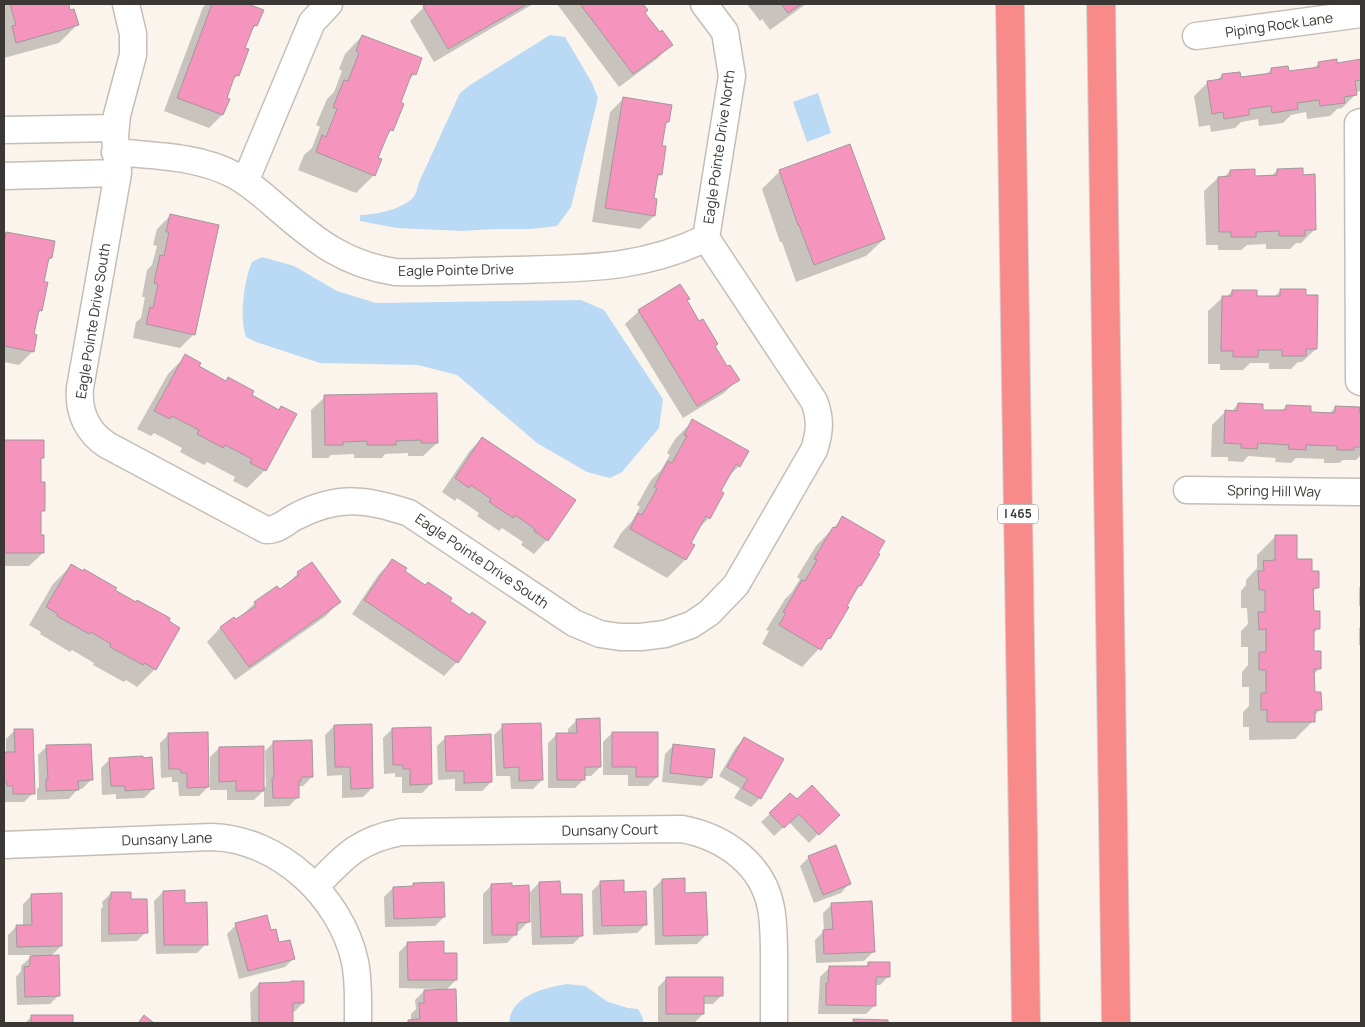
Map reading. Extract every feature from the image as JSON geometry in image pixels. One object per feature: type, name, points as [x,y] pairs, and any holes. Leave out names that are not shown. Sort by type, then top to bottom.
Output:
[{"type":"highway","name":"I 465","points":[[1010,4],[1026,1023]]},
{"type":"highway","points":[[1101,4],[1116,1023]]},
{"type":"street","points":[[116,151],[116,114],[134,55],[134,34],[126,4]]},
{"type":"street","points":[[245,182],[312,22],[329,4]]},
{"type":"street","name":"Eagle Pointe Drive North","points":[[704,4],[725,32],[732,76],[706,238]]},
{"type":"street","name":"Piping Rock Lane","points":[[1196,36],[1361,14]]},
{"type":"street","points":[[1361,122],[1358,123],[1359,382],[1361,382]]},
{"type":"street","name":"Eagle Pointe Drive","points":[[4,130],[116,151],[191,160],[210,165],[245,182],[325,246],[365,265],[395,272],[606,267],[657,258],[706,238]]},
{"type":"street","name":"Eagle Pointe Drive","points":[[4,176],[116,151]]},
{"type":"street","name":"Eagle Pointe Drive South","points":[[116,151],[79,395],[82,415],[88,427],[102,441],[266,530],[281,527],[297,516],[316,508],[348,501],[379,503],[409,513],[574,624],[600,634],[620,637],[666,634],[691,625],[720,603],[736,585],[814,450],[819,437],[820,419],[814,401],[706,238]]},
{"type":"street","name":"Spring Hill Way","points":[[1187,490],[1361,492]]},
{"type":"street","name":"Dunsany Court","points":[[315,888],[340,861],[358,846],[378,837],[401,832],[672,829],[692,831],[713,838],[734,850],[754,870],[766,893],[771,908],[774,929],[774,1023]]},
{"type":"street","name":"Dunsany Lane","points":[[4,845],[222,837],[248,844],[273,854],[295,869],[315,888],[334,912],[352,952],[358,984],[358,1023]]},
{"type":"water","points":[[550,35],[565,37],[592,83],[598,98],[571,207],[557,226],[531,229],[462,231],[397,228],[360,221],[360,215],[374,214],[398,207],[411,200],[415,195],[460,93]]},
{"type":"water","points":[[818,93],[831,133],[807,142],[793,102]]},
{"type":"water","points":[[262,257],[294,266],[337,291],[376,303],[581,300],[604,310],[663,399],[659,428],[622,472],[610,478],[587,472],[537,443],[457,375],[418,365],[320,363],[256,342],[246,337],[243,320],[243,299],[252,262]]},
{"type":"water","points":[[567,984],[585,986],[608,1002],[638,1009],[643,1018],[643,1023],[509,1023],[511,1013],[522,999],[530,994]]},
{"type":"building","points":[[10,4],[69,4],[70,10],[74,9],[79,25],[16,43],[12,26],[16,25]]},
{"type":"building","points":[[212,4],[248,4],[264,10],[257,26],[254,25],[245,48],[249,49],[239,76],[235,75],[227,98],[230,99],[223,115],[177,98]]},
{"type":"building","points":[[427,4],[527,4],[448,49],[423,6]]},
{"type":"building","points":[[580,4],[643,4],[648,10],[645,13],[660,32],[662,30],[673,45],[633,74]]},
{"type":"building","points":[[781,4],[802,4],[788,13]]},
{"type":"building","points":[[362,35],[422,58],[416,75],[412,73],[401,102],[404,104],[393,131],[390,129],[378,158],[382,159],[375,176],[316,152],[322,135],[326,137],[337,109],[333,107],[344,80],[348,81],[359,53],[356,51]]},
{"type":"building","points":[[1337,59],[1337,63],[1361,59],[1361,80],[1355,81],[1357,95],[1344,97],[1345,103],[1320,106],[1319,100],[1297,103],[1298,109],[1272,113],[1271,106],[1249,109],[1249,115],[1224,119],[1223,112],[1212,114],[1207,81],[1222,79],[1222,74],[1240,72],[1241,77],[1272,73],[1271,68],[1288,66],[1289,71],[1319,67],[1318,62]]},
{"type":"building","points":[[623,97],[672,105],[669,122],[666,122],[662,146],[666,146],[662,175],[658,174],[654,198],[657,199],[655,216],[605,208]]},
{"type":"building","points":[[850,144],[885,239],[814,265],[779,170]]},
{"type":"building","points":[[1303,168],[1303,175],[1315,174],[1316,230],[1305,230],[1305,236],[1279,236],[1279,231],[1256,232],[1256,237],[1231,237],[1231,232],[1219,232],[1218,177],[1230,176],[1230,170],[1255,169],[1255,176],[1277,175],[1277,169]]},
{"type":"building","points":[[170,214],[219,225],[195,335],[146,324],[150,307],[153,308],[158,284],[154,283],[160,255],[164,256],[169,232],[166,232]]},
{"type":"building","points":[[6,232],[55,241],[52,258],[49,258],[44,282],[48,282],[42,311],[39,310],[34,334],[37,335],[34,352],[4,346],[4,244]]},
{"type":"building","points":[[680,284],[690,299],[687,300],[699,321],[703,319],[718,344],[715,346],[727,366],[730,365],[740,380],[697,406],[638,310]]},
{"type":"building","points":[[1280,289],[1306,289],[1306,295],[1318,295],[1317,349],[1306,349],[1306,356],[1282,356],[1282,350],[1258,350],[1258,357],[1233,357],[1233,351],[1221,351],[1222,296],[1232,296],[1232,290],[1257,290],[1257,296],[1280,296]]},
{"type":"building","points":[[185,354],[201,363],[199,366],[226,381],[228,377],[254,391],[252,395],[279,410],[281,406],[297,414],[266,471],[250,463],[252,459],[225,445],[223,448],[197,434],[199,430],[172,416],[170,419],[154,411]]},
{"type":"building","points":[[437,393],[438,443],[421,443],[421,440],[396,441],[396,445],[367,445],[367,441],[343,442],[343,445],[325,445],[324,395]]},
{"type":"building","points":[[1238,403],[1263,404],[1263,410],[1286,410],[1286,405],[1311,406],[1311,412],[1335,413],[1335,406],[1360,407],[1361,447],[1354,447],[1354,450],[1337,450],[1337,446],[1306,445],[1306,450],[1288,449],[1289,445],[1258,443],[1257,449],[1241,448],[1241,444],[1224,443],[1225,410],[1237,411]]},
{"type":"building","points":[[692,419],[749,451],[740,467],[736,464],[721,491],[724,493],[710,519],[706,516],[691,543],[695,545],[686,560],[630,529],[638,513],[642,515],[657,489],[654,487],[668,461],[672,463],[687,436],[684,435]]},
{"type":"building","points":[[482,437],[576,500],[548,541],[515,515],[513,518],[489,502],[491,499],[471,485],[469,488],[455,478]]},
{"type":"building","points":[[4,440],[44,440],[44,458],[41,458],[41,482],[45,482],[45,511],[41,511],[41,535],[44,535],[44,553],[4,553]]},
{"type":"building","points":[[842,516],[885,541],[878,553],[880,554],[847,606],[849,607],[830,639],[828,638],[821,650],[779,625],[786,613],[783,612],[802,580],[805,581],[817,560],[814,559],[833,527],[836,528]]},
{"type":"building","points":[[1275,535],[1297,535],[1297,559],[1312,559],[1312,571],[1319,571],[1319,588],[1313,588],[1314,611],[1320,611],[1320,629],[1314,629],[1314,651],[1321,651],[1321,669],[1314,669],[1315,692],[1321,692],[1322,710],[1315,710],[1315,722],[1267,722],[1267,710],[1261,710],[1261,693],[1266,693],[1266,670],[1259,670],[1259,652],[1266,652],[1266,629],[1259,630],[1258,612],[1265,612],[1265,590],[1259,590],[1258,571],[1264,571],[1263,561],[1275,560]]},
{"type":"building","points":[[392,559],[407,568],[405,571],[425,585],[428,582],[452,598],[450,601],[470,615],[472,612],[486,622],[458,663],[364,600]]},
{"type":"building","points":[[312,562],[341,602],[249,667],[220,627],[234,617],[236,619],[256,606],[254,602],[277,586],[280,589],[299,575],[297,572]]},
{"type":"building","points":[[71,564],[83,571],[84,569],[117,588],[115,590],[136,602],[137,600],[170,618],[169,621],[180,628],[156,670],[110,647],[111,644],[57,616],[58,614],[46,607]]},
{"type":"building","points":[[600,718],[601,767],[585,767],[585,780],[557,780],[556,733],[577,733],[576,719]]},
{"type":"building","points":[[541,723],[543,780],[519,781],[519,767],[504,768],[502,724]]},
{"type":"building","points":[[372,724],[373,788],[351,789],[350,767],[335,767],[334,725]]},
{"type":"building","points":[[431,727],[432,784],[410,785],[410,769],[403,769],[403,765],[393,765],[392,728]]},
{"type":"building","points":[[14,729],[33,729],[35,794],[13,794],[13,786],[7,786],[7,782],[4,782],[4,752],[15,752]]},
{"type":"building","points":[[208,732],[209,787],[187,788],[187,773],[181,773],[180,769],[169,769],[168,733]]},
{"type":"building","points":[[612,732],[658,732],[658,777],[636,777],[636,767],[612,767]]},
{"type":"building","points":[[491,734],[492,782],[464,783],[464,771],[446,771],[445,736]]},
{"type":"building","points":[[744,737],[784,759],[761,799],[742,788],[748,779],[727,767]]},
{"type":"building","points":[[312,740],[313,777],[301,777],[301,781],[299,781],[299,798],[273,798],[273,741]]},
{"type":"building","points":[[91,744],[93,780],[78,781],[79,790],[46,791],[46,779],[48,779],[46,745]]},
{"type":"building","points":[[673,744],[715,749],[712,778],[670,773]]},
{"type":"building","points":[[264,746],[264,791],[236,791],[236,781],[219,782],[219,747]]},
{"type":"building","points":[[143,756],[143,758],[152,757],[154,789],[125,791],[125,786],[111,786],[109,758]]},
{"type":"building","points":[[812,785],[840,815],[819,835],[799,814],[784,828],[769,813],[790,793],[797,799]]},
{"type":"building","points":[[836,845],[851,884],[823,895],[808,856]]},
{"type":"building","points":[[685,878],[685,893],[706,892],[708,935],[663,936],[662,879]]},
{"type":"building","points":[[624,880],[624,892],[646,891],[647,925],[602,926],[600,881]]},
{"type":"building","points":[[560,881],[561,894],[582,894],[583,936],[541,937],[539,882]]},
{"type":"building","points":[[444,882],[445,917],[394,919],[393,887],[413,886],[413,883]]},
{"type":"building","points":[[512,883],[512,886],[529,885],[530,922],[517,923],[517,935],[492,935],[491,884]]},
{"type":"building","points":[[185,890],[185,903],[207,902],[208,945],[164,945],[163,891]]},
{"type":"building","points":[[111,892],[131,892],[131,899],[147,899],[148,933],[109,934],[109,899],[111,899]]},
{"type":"building","points":[[62,893],[62,946],[17,947],[16,925],[32,925],[31,894]]},
{"type":"building","points":[[872,901],[875,952],[824,954],[823,930],[833,929],[831,903]]},
{"type":"building","points":[[267,915],[271,930],[276,929],[279,942],[290,940],[295,959],[248,971],[235,923]]},
{"type":"building","points":[[444,941],[444,953],[457,953],[457,980],[408,980],[407,942]]},
{"type":"building","points":[[59,955],[60,996],[25,997],[24,967],[30,966],[30,956]]},
{"type":"building","points":[[868,962],[890,962],[890,977],[876,977],[876,1006],[826,1005],[826,983],[828,983],[829,966],[868,966]]},
{"type":"building","points":[[666,977],[723,977],[723,996],[704,996],[704,1014],[666,1014]]},
{"type":"building","points":[[304,981],[304,1003],[293,1003],[293,1023],[259,1023],[259,983]]},
{"type":"building","points":[[456,989],[457,1023],[408,1023],[408,1020],[420,1019],[419,1003],[424,1003],[424,990]]},
{"type":"building","points":[[31,1015],[73,1015],[73,1023],[31,1023]]},
{"type":"building","points":[[144,1015],[154,1023],[138,1023]]},
{"type":"building","points":[[853,1019],[888,1020],[888,1023],[853,1023]]}]
